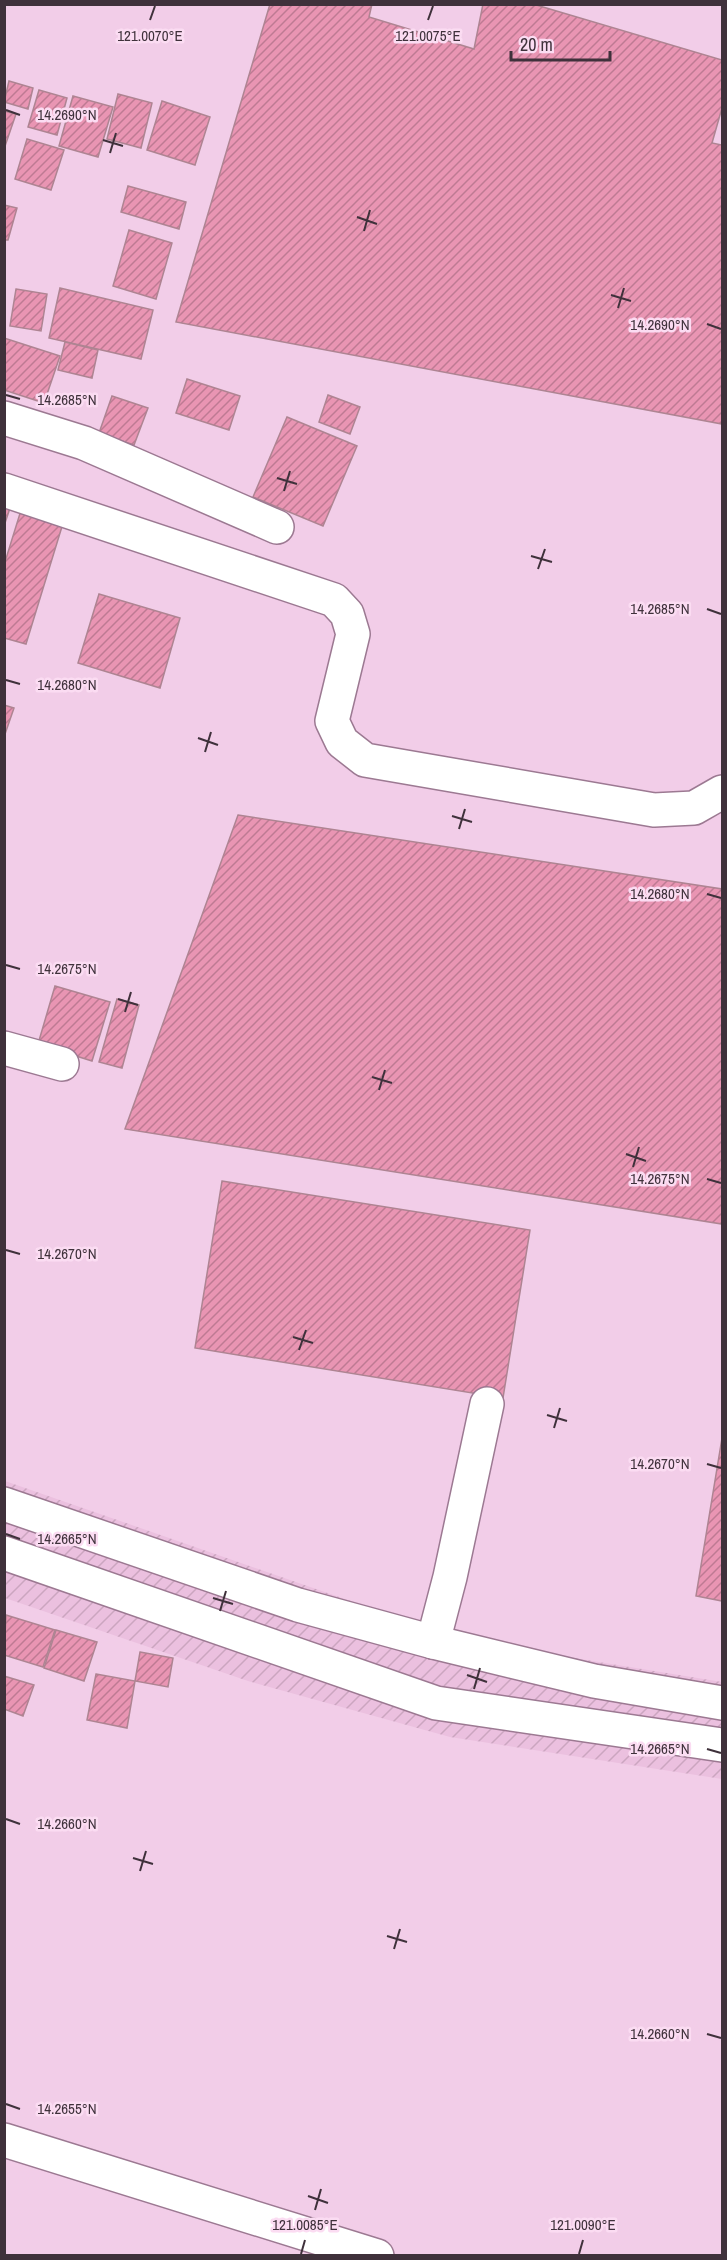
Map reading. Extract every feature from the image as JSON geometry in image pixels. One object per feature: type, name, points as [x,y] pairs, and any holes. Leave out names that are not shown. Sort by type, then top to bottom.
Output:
[{"type":"street","points":[[4,418],[84,443],[277,527]]},
{"type":"street","points":[[4,490],[334,600],[347,614],[353,634],[332,721],[342,742],[365,760],[654,810],[694,808],[723,792]]},
{"type":"street","points":[[4,1048],[63,1064]]},
{"type":"street","points":[[433,1642],[450,1577],[487,1404]]},
{"type":"street","points":[[4,1539],[9,1506],[298,1605],[433,1642],[594,1681],[723,1703]]},
{"type":"street","points":[[4,1553],[436,1703],[723,1745]]},
{"type":"street","points":[[283,1650],[298,1605]]},
{"type":"street","points":[[588,1725],[594,1681]]},
{"type":"street","points":[[4,2140],[377,2256]]},
{"type":"shaded area","points":[[5,1481],[463,1640],[722,1682],[722,1779],[450,1737],[248,1681],[5,1598]]},
{"type":"building","points":[[270,4],[372,4],[369,17],[474,49],[483,4],[533,4],[722,60],[722,108],[712,143],[722,145],[722,424],[176,322]]},
{"type":"building","points":[[9,81],[33,88],[28,109],[4,102]]},
{"type":"building","points":[[39,90],[67,98],[57,135],[28,127]]},
{"type":"building","points":[[118,94],[152,103],[141,148],[107,139]]},
{"type":"building","points":[[73,96],[113,107],[98,157],[59,146]]},
{"type":"building","points":[[162,101],[210,117],[195,165],[147,150]]},
{"type":"building","points":[[4,111],[16,114],[4,149]]},
{"type":"building","points":[[27,139],[64,150],[51,190],[15,179]]},
{"type":"building","points":[[128,186],[186,202],[179,229],[121,212]]},
{"type":"building","points":[[4,205],[17,208],[8,240],[4,240]]},
{"type":"building","points":[[129,230],[172,243],[156,299],[113,286]]},
{"type":"building","points":[[60,288],[153,310],[141,359],[49,338]]},
{"type":"building","points":[[16,289],[47,294],[41,331],[10,326]]},
{"type":"building","points":[[4,338],[60,356],[44,403],[4,390]]},
{"type":"building","points":[[65,342],[98,350],[92,378],[58,370]]},
{"type":"building","points":[[187,379],[240,396],[229,430],[176,413]]},
{"type":"building","points":[[328,395],[360,407],[350,434],[319,422]]},
{"type":"building","points":[[112,396],[148,408],[134,445],[99,433]]},
{"type":"building","points":[[287,417],[357,446],[323,526],[253,497]]},
{"type":"building","points":[[4,507],[10,508],[4,526]]},
{"type":"building","points":[[22,507],[64,520],[26,644],[4,638],[4,565]]},
{"type":"building","points":[[99,594],[180,618],[160,688],[78,663]]},
{"type":"building","points":[[4,705],[14,708],[4,737]]},
{"type":"building","points":[[238,815],[722,889],[722,1224],[125,1129]]},
{"type":"building","points":[[55,986],[110,1002],[92,1061],[38,1044]]},
{"type":"building","points":[[117,999],[139,1005],[122,1068],[99,1062]]},
{"type":"building","points":[[222,1181],[530,1230],[503,1398],[195,1348]]},
{"type":"building","points":[[722,1438],[722,1601],[696,1596]]},
{"type":"building","points":[[6,1615],[55,1630],[43,1667],[4,1655]]},
{"type":"building","points":[[56,1630],[97,1642],[84,1681],[44,1668]]},
{"type":"building","points":[[140,1652],[173,1658],[168,1687],[135,1681]]},
{"type":"building","points":[[96,1674],[135,1681],[127,1728],[87,1720]]},
{"type":"building","points":[[4,1676],[34,1685],[23,1716],[4,1709]]}]
